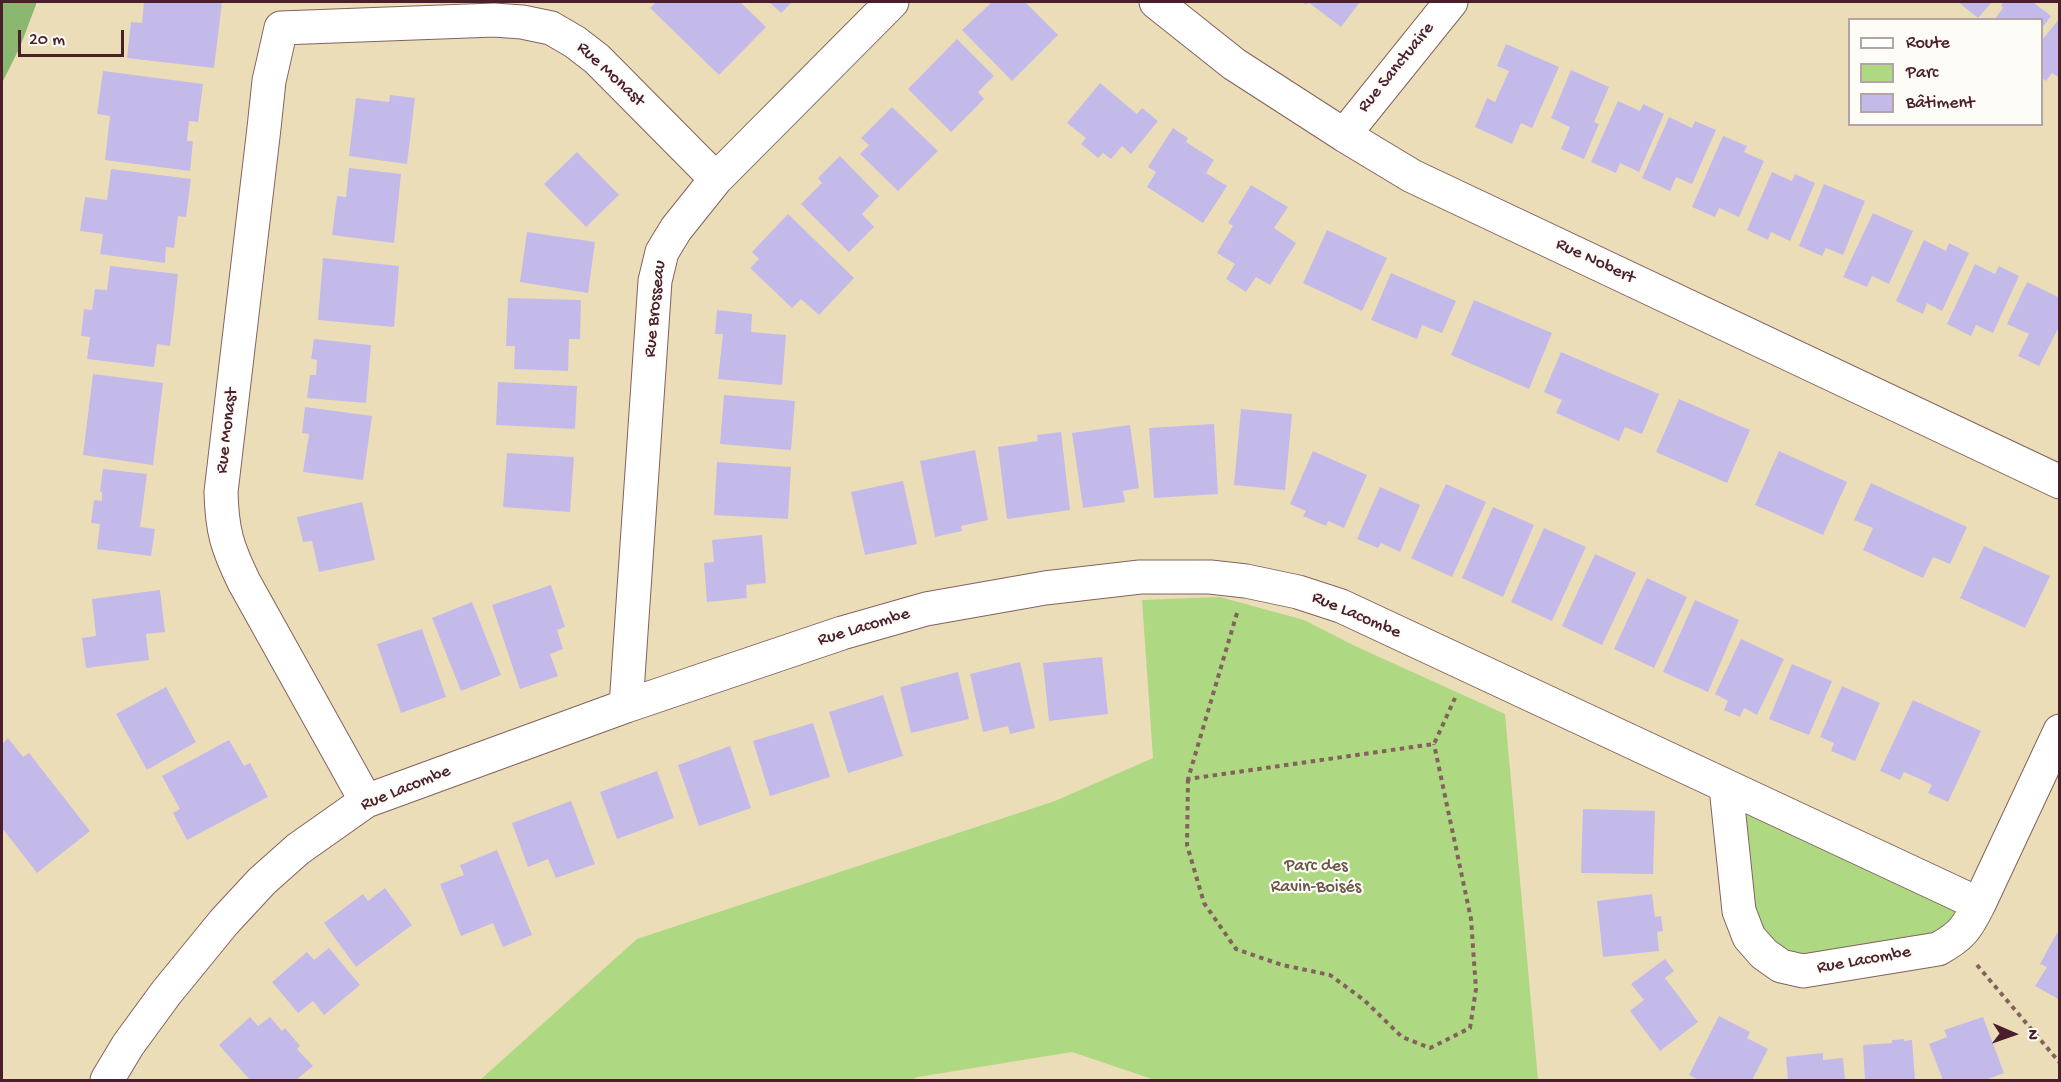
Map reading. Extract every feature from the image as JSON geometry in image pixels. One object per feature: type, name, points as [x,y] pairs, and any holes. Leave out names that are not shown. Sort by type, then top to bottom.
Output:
[{"type":"street","name":"Rue Brosseau","points":[[626,706],[655,281],[662,252],[671,236],[716,179],[892,2]]},
{"type":"street","name":"Rue Nobert","points":[[1156,2],[1234,64],[1412,176],[2060,482]]},
{"type":"street","name":"Rue Sanctuaire","points":[[1344,135],[1451,2]]},
{"type":"street","name":"Rue Monast","points":[[366,801],[244,582],[229,551],[222,520],[221,492],[269,81],[284,15],[375,12],[522,22],[551,28],[575,42],[597,60],[716,179]]},
{"type":"street","name":"Rue Lacombe","points":[[107,1080],[128,1045],[166,993],[224,922],[262,881],[298,849],[366,801],[626,706],[842,633],[926,609],[1112,579],[1210,577],[1246,581],[1298,592],[1341,606],[1979,904]]},
{"type":"street","points":[[1955,940],[1968,925],[1979,904],[2060,731]]},
{"type":"street","name":"Rue Lacombe","points":[[1726,787],[1739,911],[1749,937],[1764,954],[1781,966],[1803,971],[1938,949],[1955,940]]},
{"type":"path","points":[[1246,581],[1188,779],[1187,845],[1204,903],[1236,949],[1282,965],[1330,975],[1364,1000],[1402,1037],[1430,1048],[1470,1028],[1476,989],[1471,919],[1434,744],[1469,666]]},
{"type":"path","points":[[1188,779],[1434,744]]},
{"type":"path","points":[[1955,940],[2060,1064]]},
{"type":"green space","points":[[2,2],[37,2],[20,47],[2,83]]},
{"type":"green space","name":"Parc des Ravin-Boisés","points":[[1220,597],[1304,620],[1355,646],[1505,714],[1538,1080],[1155,1080],[1072,1052],[910,1080],[480,1080],[637,939],[1055,801],[1153,758],[1142,600]]},
{"type":"green space","points":[[1726,787],[1979,904],[1969,925],[1803,971],[1764,954]]},
{"type":"building","points":[[144,2],[222,2],[214,68],[127,58],[131,22],[142,23]]},
{"type":"building","points":[[656,2],[740,2],[766,27],[719,75],[650,8]]},
{"type":"building","points":[[769,2],[792,2],[781,13]]},
{"type":"building","points":[[992,2],[1025,2],[1058,35],[1012,81],[962,30]]},
{"type":"building","points":[[1308,2],[1360,2],[1341,27]]},
{"type":"building","points":[[1958,2],[1992,2],[1978,18]]},
{"type":"building","points":[[2004,2],[2033,2],[2051,16],[2043,27],[2043,18],[1996,18],[2003,8],[2001,5]]},
{"type":"building","points":[[2060,18],[2060,78],[2052,73],[2046,81],[2043,79],[2043,39]]},
{"type":"building","points":[[957,39],[994,76],[978,92],[984,99],[951,132],[908,89]]},
{"type":"building","points":[[1506,44],[1559,67],[1532,128],[1521,123],[1512,144],[1475,127],[1487,98],[1495,102],[1509,71],[1497,66]]},
{"type":"building","points":[[1571,70],[1609,87],[1594,122],[1599,124],[1584,159],[1561,149],[1570,127],[1551,118]]},
{"type":"building","points":[[103,71],[203,84],[198,122],[189,121],[187,141],[193,141],[190,171],[105,160],[110,116],[97,114]]},
{"type":"building","points":[[1100,83],[1137,114],[1142,108],[1158,121],[1131,154],[1122,146],[1111,159],[1103,153],[1098,158],[1081,144],[1086,138],[1067,123]]},
{"type":"building","points":[[390,95],[415,98],[407,164],[349,156],[356,98],[389,102]]},
{"type":"building","points":[[1618,101],[1640,111],[1643,104],[1664,114],[1639,172],[1620,163],[1616,173],[1591,162]]},
{"type":"building","points":[[892,107],[938,151],[898,191],[860,154],[869,145],[861,138]]},
{"type":"building","points":[[1669,117],[1692,128],[1695,121],[1716,130],[1692,184],[1676,177],[1670,191],[1642,178]]},
{"type":"building","points":[[1173,128],[1188,138],[1186,142],[1214,160],[1206,173],[1227,186],[1203,223],[1147,187],[1156,172],[1148,167]]},
{"type":"building","points":[[1723,136],[1747,146],[1744,152],[1764,161],[1739,217],[1719,208],[1715,217],[1692,207]]},
{"type":"building","points":[[577,152],[619,195],[586,227],[544,184]]},
{"type":"building","points":[[840,156],[879,196],[862,214],[874,227],[849,252],[801,204],[822,183],[818,178]]},
{"type":"building","points":[[349,168],[401,174],[394,243],[332,235],[337,196],[346,197]]},
{"type":"building","points":[[111,169],[191,179],[186,217],[178,216],[174,248],[166,247],[165,263],[100,254],[103,234],[80,231],[85,197],[107,200]]},
{"type":"building","points":[[1772,172],[1792,181],[1795,174],[1815,183],[1790,241],[1771,232],[1768,240],[1747,230]]},
{"type":"building","points":[[1824,184],[1865,201],[1843,255],[1826,248],[1822,256],[1799,246]]},
{"type":"building","points":[[1251,185],[1288,207],[1274,228],[1296,243],[1270,285],[1256,277],[1246,292],[1226,279],[1235,264],[1217,253],[1233,226],[1228,223]]},
{"type":"building","points":[[1873,213],[1913,231],[1889,284],[1872,276],[1867,287],[1843,277]]},
{"type":"building","points":[[788,214],[854,278],[819,315],[801,299],[792,308],[750,268],[759,259],[752,252]]},
{"type":"building","points":[[1327,230],[1387,258],[1362,311],[1303,283]]},
{"type":"building","points":[[527,232],[595,242],[588,293],[520,282]]},
{"type":"building","points":[[1924,240],[1946,251],[1949,243],[1969,253],[1942,311],[1927,303],[1923,314],[1896,301]]},
{"type":"building","points":[[323,258],[399,266],[394,327],[318,320]]},
{"type":"building","points":[[1975,264],[1995,274],[1999,266],[2019,276],[1993,333],[1976,325],[1971,336],[1947,324]]},
{"type":"building","points":[[110,266],[178,274],[170,346],[157,344],[154,367],[87,359],[90,337],[81,336],[84,309],[92,310],[95,289],[107,290]]},
{"type":"building","points":[[1391,273],[1456,301],[1442,333],[1422,325],[1417,339],[1371,320]]},
{"type":"building","points":[[2027,282],[2060,298],[2060,325],[2039,366],[2018,356],[2029,334],[2007,324]]},
{"type":"building","points":[[508,298],[581,300],[580,339],[569,339],[568,371],[514,369],[515,346],[506,346]]},
{"type":"building","points":[[1474,300],[1552,333],[1529,389],[1451,355]]},
{"type":"building","points":[[717,310],[752,314],[751,332],[786,335],[782,385],[718,379],[723,334],[715,334]]},
{"type":"building","points":[[314,339],[371,345],[366,403],[307,398],[310,375],[316,375],[317,360],[311,359]]},
{"type":"building","points":[[1561,352],[1659,394],[1642,434],[1625,427],[1619,441],[1556,413],[1562,400],[1544,392]]},
{"type":"building","points":[[93,374],[163,383],[153,465],[83,455]]},
{"type":"building","points":[[498,382],[577,386],[575,429],[496,425]]},
{"type":"building","points":[[724,395],[795,401],[791,450],[720,444]]},
{"type":"building","points":[[1679,399],[1750,430],[1727,483],[1656,452]]},
{"type":"building","points":[[305,407],[372,416],[363,480],[303,472],[309,434],[302,433]]},
{"type":"building","points":[[1241,409],[1292,414],[1285,490],[1234,485]]},
{"type":"building","points":[[1214,424],[1218,494],[1154,498],[1149,428]]},
{"type":"building","points":[[1130,425],[1139,488],[1123,491],[1125,502],[1083,508],[1072,433]]},
{"type":"building","points":[[1061,432],[1070,510],[1007,519],[998,447],[1038,441],[1037,435]]},
{"type":"building","points":[[975,450],[988,520],[961,526],[962,531],[935,537],[920,461]]},
{"type":"building","points":[[1313,451],[1367,475],[1344,528],[1328,521],[1326,526],[1303,516],[1306,511],[1290,504]]},
{"type":"building","points":[[1779,451],[1847,482],[1823,535],[1755,505]]},
{"type":"building","points":[[507,453],[574,457],[570,512],[503,507]]},
{"type":"building","points":[[717,462],[791,467],[788,519],[714,515]]},
{"type":"building","points":[[103,469],[147,474],[140,527],[155,529],[151,556],[97,549],[100,524],[91,523],[94,500],[102,501],[100,491]]},
{"type":"building","points":[[903,481],[917,544],[865,555],[851,492]]},
{"type":"building","points":[[1871,483],[1967,527],[1950,564],[1933,557],[1923,578],[1863,550],[1873,528],[1854,520]]},
{"type":"building","points":[[1446,484],[1486,502],[1452,577],[1411,558]]},
{"type":"building","points":[[1380,487],[1420,505],[1400,552],[1381,543],[1378,548],[1357,539]]},
{"type":"building","points":[[362,502],[375,560],[319,572],[312,541],[303,542],[297,517]]},
{"type":"building","points":[[1493,507],[1534,525],[1503,597],[1462,578]]},
{"type":"building","points":[[1544,528],[1586,547],[1552,621],[1511,602]]},
{"type":"building","points":[[762,535],[766,583],[746,585],[747,598],[707,602],[704,563],[714,562],[712,540]]},
{"type":"building","points":[[1984,546],[2050,576],[2025,628],[1960,598]]},
{"type":"building","points":[[1595,554],[1636,573],[1602,645],[1562,626]]},
{"type":"building","points":[[1647,578],[1687,597],[1654,668],[1614,649]]},
{"type":"building","points":[[551,585],[565,627],[557,630],[563,649],[550,654],[558,676],[520,689],[492,605]]},
{"type":"building","points":[[160,590],[165,632],[146,634],[149,660],[86,668],[82,638],[96,636],[92,599]]},
{"type":"building","points":[[1695,600],[1739,620],[1708,692],[1663,672]]},
{"type":"building","points":[[472,602],[501,675],[461,691],[432,618]]},
{"type":"building","points":[[422,629],[446,697],[401,713],[377,644]]},
{"type":"building","points":[[1741,639],[1784,659],[1757,715],[1744,708],[1740,717],[1724,710],[1728,701],[1715,694]]},
{"type":"building","points":[[1102,657],[1108,714],[1049,721],[1043,663]]},
{"type":"building","points":[[1020,662],[1035,728],[1010,734],[1008,726],[983,732],[970,674]]},
{"type":"building","points":[[1792,664],[1832,681],[1809,735],[1769,719]]},
{"type":"building","points":[[958,672],[969,719],[911,733],[900,687]]},
{"type":"building","points":[[1842,686],[1880,703],[1855,761],[1831,751],[1834,743],[1820,737]]},
{"type":"building","points":[[166,687],[196,742],[147,770],[116,714]]},
{"type":"building","points":[[883,695],[903,756],[848,773],[829,712]]},
{"type":"building","points":[[1913,700],[1981,731],[1948,802],[1928,793],[1932,785],[1918,778],[1904,772],[1900,780],[1880,771]]},
{"type":"building","points":[[813,723],[830,777],[770,796],[753,741]]},
{"type":"building","points":[[8,738],[23,757],[29,753],[90,831],[37,873],[2,828],[2,744]]},
{"type":"building","points":[[229,740],[244,766],[250,763],[268,797],[187,840],[173,813],[180,809],[162,776]]},
{"type":"building","points":[[730,746],[751,808],[699,826],[678,765]]},
{"type":"building","points":[[657,771],[674,818],[617,839],[600,792]]},
{"type":"building","points":[[571,801],[595,864],[556,878],[548,859],[528,867],[512,823]]},
{"type":"building","points":[[1583,809],[1655,811],[1653,874],[1581,873]]},
{"type":"building","points":[[497,850],[532,935],[503,947],[493,923],[461,936],[440,884],[464,875],[460,865]]},
{"type":"building","points":[[385,888],[412,925],[356,967],[324,923],[363,894],[368,901]]},
{"type":"building","points":[[1652,894],[1655,917],[1661,916],[1663,931],[1657,932],[1659,951],[1603,957],[1597,901]]},
{"type":"building","points":[[2057,933],[2060,935],[2060,1000],[2035,986],[2047,967],[2040,964]]},
{"type":"building","points":[[329,948],[360,985],[324,1015],[313,1001],[298,1013],[272,982],[307,952],[314,960]]},
{"type":"building","points":[[1665,959],[1674,971],[1665,978],[1698,1022],[1660,1051],[1630,1011],[1644,1000],[1631,984]]},
{"type":"building","points":[[1719,1016],[1750,1032],[1747,1038],[1768,1049],[1752,1080],[1699,1080],[1689,1075]]},
{"type":"building","points":[[250,1017],[258,1026],[270,1017],[282,1031],[285,1028],[300,1046],[297,1049],[313,1066],[296,1080],[250,1080],[219,1045]]},
{"type":"building","points":[[1983,1017],[2004,1073],[1985,1080],[1943,1080],[1929,1044],[1947,1037],[1944,1030]]},
{"type":"building","points":[[1904,1039],[1904,1041],[1912,1040],[1915,1080],[1865,1080],[1863,1045],[1892,1043],[1892,1040]]},
{"type":"building","points":[[1823,1053],[1823,1060],[1843,1058],[1845,1080],[1788,1080],[1786,1057]]}]
